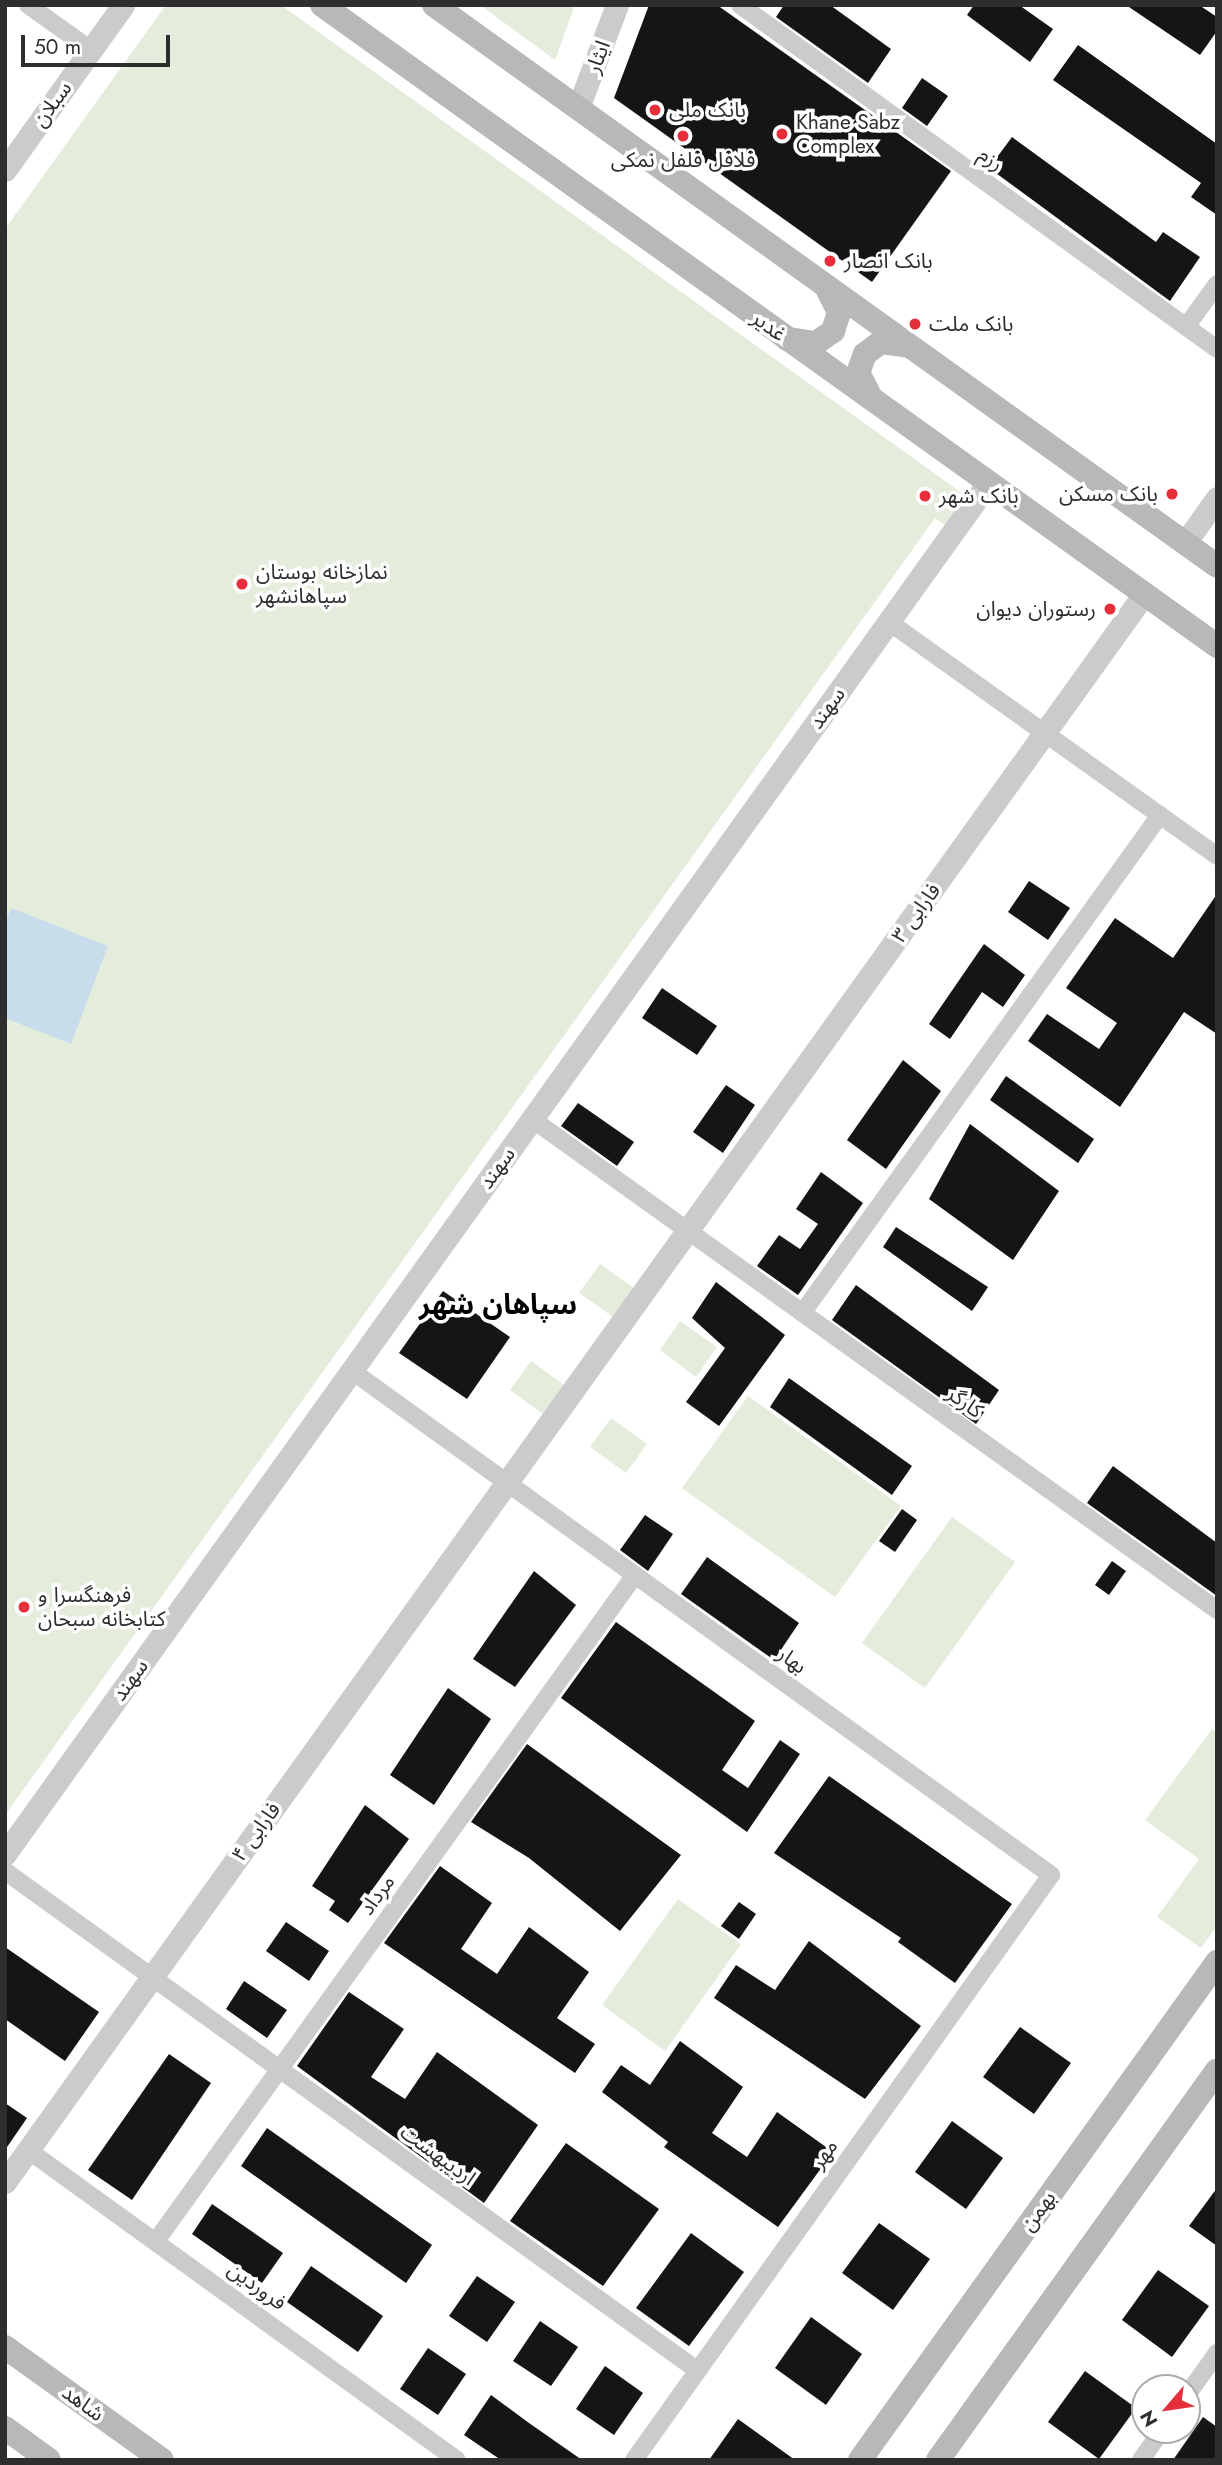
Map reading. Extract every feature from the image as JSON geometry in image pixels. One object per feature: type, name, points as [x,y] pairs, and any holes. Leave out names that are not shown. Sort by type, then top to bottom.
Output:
[{"type":"main road","name":"غدیر","points":[[322,5],[1217,646]]},
{"type":"main road","points":[[434,5],[1217,566]]},
{"type":"main road","points":[[787,339],[806,345],[833,331],[839,312],[825,285]]},
{"type":"main road","points":[[872,400],[858,373],[865,354],[881,342],[910,346]]},
{"type":"main road","name":"بهمن","points":[[860,2460],[1217,1962]]},
{"type":"main road","points":[[938,2460],[1217,2071]]},
{"type":"main road","name":"شاهد","points":[[5,2347],[162,2460]]},
{"type":"main road","points":[[5,2428],[49,2460]]},
{"type":"street","points":[[28,5],[91,50]]},
{"type":"street","name":"سبلان","points":[[5,170],[123,5]]},
{"type":"street","name":"ایثار","points":[[578,108],[618,5]]},
{"type":"street","name":"رزم","points":[[746,7],[1217,349]]},
{"type":"street","points":[[1186,327],[1217,284]]},
{"type":"street","name":"سهند","points":[[5,1854],[988,483]]},
{"type":"street","points":[[1185,543],[1217,498]]},
{"type":"street","name":"فارابی ۳","points":[[507,1483],[1144,594]]},
{"type":"street","points":[[889,622],[1217,856]]},
{"type":"street","points":[[803,1312],[1160,815]]},
{"type":"street","name":"کارگر","points":[[532,1119],[1217,1610]]},
{"type":"street","name":"بهار","points":[[352,1371],[1051,1875]]},
{"type":"street","name":"فارابی ۴","points":[[5,2182],[507,1483]]},
{"type":"street","name":"مرداد","points":[[156,2241],[635,1575]]},
{"type":"street","name":"اردیبهشت","points":[[5,1871],[697,2370]]},
{"type":"street","name":"مهر","points":[[634,2460],[1051,1875]]},
{"type":"street","name":"فروردین","points":[[29,2150],[457,2460]]},
{"type":"street","points":[[1201,2375],[1217,2353]]},
{"type":"street","points":[[1140,2460],[1152,2444]]},
{"type":"green space","points":[[166,5],[281,5],[973,501],[952,530],[935,518],[5,1815],[5,229]]},
{"type":"green space","points":[[480,5],[575,5],[555,60]]},
{"type":"green space","points":[[600,1264],[637,1290],[616,1319],[579,1293]]},
{"type":"green space","points":[[680,1321],[717,1347],[696,1377],[660,1350]]},
{"type":"green space","points":[[531,1361],[567,1387],[546,1416],[510,1390]]},
{"type":"green space","points":[[748,1396],[901,1506],[835,1597],[682,1488]]},
{"type":"green space","points":[[611,1418],[647,1444],[626,1473],[590,1447]]},
{"type":"green space","points":[[952,1517],[1015,1562],[925,1688],[862,1643]]},
{"type":"green space","points":[[1212,1729],[1217,1732],[1217,1926],[1201,1948],[1157,1917],[1199,1859],[1145,1820]]},
{"type":"green space","points":[[678,1899],[741,1944],[665,2051],[602,2005]]},
{"type":"water","points":[[11,908],[108,946],[71,1044],[5,1018],[5,924]]},
{"type":"building","name":"Khane Sabz Complex","points":[[649,5],[717,5],[951,171],[872,282],[614,98]]},
{"type":"building","points":[[784,5],[830,5],[891,49],[868,83],[776,17]]},
{"type":"building","points":[[974,5],[1019,5],[1053,29],[1030,62],[967,15]]},
{"type":"building","points":[[1126,5],[1199,5],[1217,17],[1217,31],[1200,55]]},
{"type":"building","points":[[1078,45],[1217,144],[1217,215],[1191,197],[1201,183],[1053,80]]},
{"type":"building","points":[[922,78],[948,96],[927,126],[902,108]]},
{"type":"building","points":[[1012,137],[1156,242],[1163,232],[1200,257],[1170,301],[989,168]]},
{"type":"building","points":[[1029,881],[1070,908],[1048,940],[1008,912]]},
{"type":"building","points":[[1217,894],[1217,1034],[1184,1012],[1120,1107],[1028,1041],[1047,1014],[1099,1049],[1117,1023],[1066,988],[1115,918],[1173,958]]},
{"type":"building","points":[[984,944],[1025,975],[1003,1007],[982,992],[950,1039],[929,1024]]},
{"type":"building","points":[[662,988],[717,1026],[697,1055],[642,1018]]},
{"type":"building","points":[[903,1060],[941,1091],[886,1169],[847,1140]]},
{"type":"building","points":[[1006,1076],[1094,1139],[1078,1163],[990,1100]]},
{"type":"building","points":[[726,1085],[755,1105],[723,1153],[693,1132]]},
{"type":"building","points":[[578,1103],[634,1142],[617,1166],[561,1126]]},
{"type":"building","points":[[970,1124],[1059,1191],[1013,1260],[929,1199]]},
{"type":"building","points":[[821,1172],[863,1203],[798,1295],[757,1266],[779,1235],[800,1249],[818,1224],[796,1209]]},
{"type":"building","points":[[896,1227],[988,1287],[972,1311],[883,1247]]},
{"type":"building","points":[[716,1282],[785,1335],[719,1426],[686,1402],[725,1348],[692,1318]]},
{"type":"building","points":[[856,1285],[999,1390],[976,1424],[832,1320]]},
{"type":"building","points":[[443,1291],[510,1337],[467,1399],[399,1353]]},
{"type":"building","points":[[789,1378],[912,1466],[892,1495],[770,1407]]},
{"type":"building","points":[[1113,1466],[1217,1543],[1217,1596],[1087,1503]]},
{"type":"building","points":[[902,1509],[917,1520],[895,1552],[879,1541]]},
{"type":"building","points":[[645,1515],[673,1534],[648,1571],[620,1550]]},
{"type":"building","points":[[707,1557],[799,1623],[774,1660],[681,1594]]},
{"type":"building","points":[[1112,1561],[1126,1571],[1109,1595],[1095,1585]]},
{"type":"building","points":[[534,1571],[576,1605],[515,1687],[473,1659]]},
{"type":"building","points":[[616,1622],[755,1721],[722,1770],[748,1788],[780,1740],[800,1754],[747,1832],[561,1698]]},
{"type":"building","points":[[448,1688],[491,1719],[434,1805],[390,1775]]},
{"type":"building","points":[[527,1744],[681,1855],[620,1931],[529,1858],[471,1822]]},
{"type":"building","points":[[829,1776],[1012,1904],[955,1983],[898,1942],[901,1938],[774,1853]]},
{"type":"building","points":[[365,1805],[409,1839],[348,1923],[329,1910],[335,1901],[312,1886]]},
{"type":"building","points":[[440,1866],[492,1903],[461,1949],[497,1974],[529,1927],[589,1972],[557,2018],[595,2044],[575,2073],[384,1943]]},
{"type":"building","points":[[739,1902],[756,1914],[739,1939],[721,1926]]},
{"type":"building","points":[[286,1922],[329,1951],[309,1981],[266,1951]]},
{"type":"building","points":[[809,1941],[921,2026],[865,2099],[714,1998],[736,1965],[775,1990]]},
{"type":"building","points":[[5,1947],[99,2012],[65,2061],[5,2019]]},
{"type":"building","points":[[244,1981],[287,2010],[267,2038],[226,2009]]},
{"type":"building","points":[[349,1992],[404,2029],[371,2077],[405,2099],[437,2052],[538,2125],[484,2203],[297,2066]]},
{"type":"building","points":[[1020,2027],[1071,2063],[1034,2114],[983,2077]]},
{"type":"building","points":[[680,2041],[743,2087],[712,2133],[747,2157],[777,2112],[833,2152],[778,2227],[664,2147],[668,2142],[602,2092],[621,2065],[650,2085]]},
{"type":"building","points":[[169,2054],[211,2083],[132,2200],[88,2170]]},
{"type":"building","points":[[5,2103],[27,2118],[5,2150]]},
{"type":"building","points":[[952,2121],[1003,2158],[966,2209],[915,2172]]},
{"type":"building","points":[[267,2128],[432,2245],[406,2283],[241,2166]]},
{"type":"building","points":[[566,2143],[659,2209],[603,2286],[510,2221]]},
{"type":"building","points":[[1217,2188],[1217,2246],[1189,2226]]},
{"type":"building","points":[[212,2204],[283,2253],[262,2283],[192,2234]]},
{"type":"building","points":[[879,2223],[930,2259],[893,2310],[842,2273]]},
{"type":"building","points":[[691,2233],[744,2272],[689,2346],[636,2308]]},
{"type":"building","points":[[311,2266],[383,2316],[358,2352],[287,2302]]},
{"type":"building","points":[[1158,2270],[1209,2306],[1172,2357],[1122,2320]]},
{"type":"building","points":[[477,2276],[515,2302],[487,2342],[449,2316]]},
{"type":"building","points":[[811,2317],[862,2354],[826,2405],[775,2368]]},
{"type":"building","points":[[540,2321],[578,2347],[551,2386],[513,2361]]},
{"type":"building","points":[[428,2348],[466,2374],[438,2415],[400,2389]]},
{"type":"building","points":[[605,2366],[643,2393],[614,2435],[576,2409]]},
{"type":"building","points":[[1085,2371],[1131,2404],[1131,2415],[1099,2459],[1048,2422]]},
{"type":"building","points":[[491,2395],[582,2460],[501,2460],[464,2435]]},
{"type":"building","points":[[1203,2417],[1217,2427],[1217,2460],[1173,2460],[1184,2444],[1201,2444]]},
{"type":"building","points":[[738,2419],[795,2460],[709,2460]]},
{"type":"place","name":"بانک ملی","points":[[655,110]]},
{"type":"place","name":"Khane Sabz Complex","points":[[782,134]]},
{"type":"place","name":"فلافل فلفل نمکی","points":[[683,136]]},
{"type":"place","name":"بانک انصار","points":[[830,261]]},
{"type":"place","name":"بانک ملت","points":[[915,324]]},
{"type":"place","name":"بانک مسکن","points":[[1172,494]]},
{"type":"place","name":"بانک شهر","points":[[925,496]]},
{"type":"place","name":"نمازخانه بوستان سپاهانشهر","points":[[242,584]]},
{"type":"place","name":"رستوران دیوان","points":[[1110,609]]},
{"type":"place","name":"فرهنگسرا و کتابخانه سبحان","points":[[24,1607]]},
{"type":"district","name":"سپاهان شهر","points":[[498,1305]]}]
